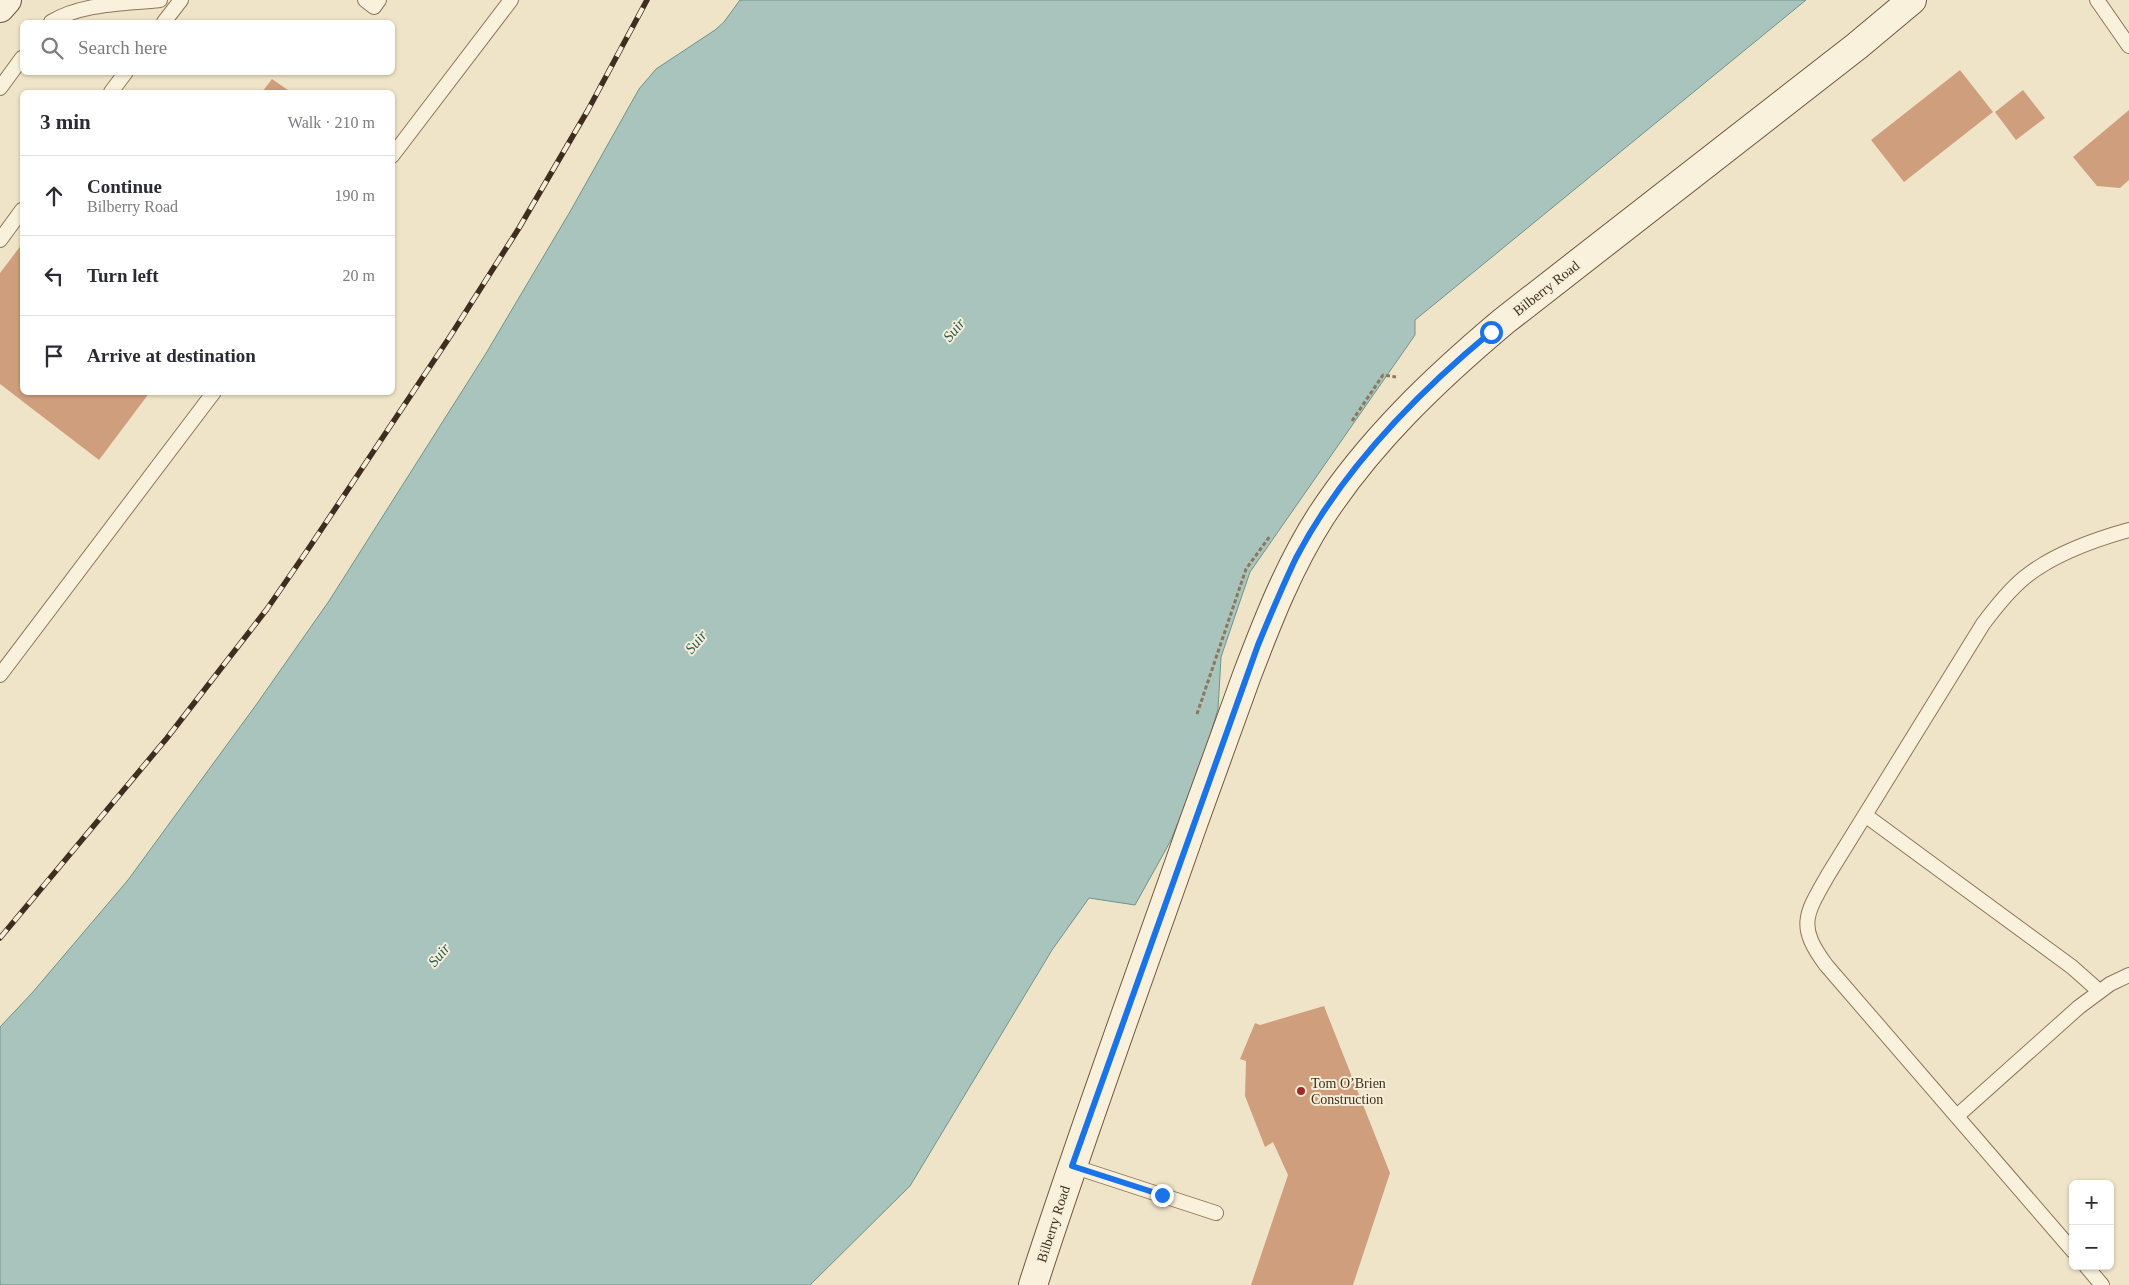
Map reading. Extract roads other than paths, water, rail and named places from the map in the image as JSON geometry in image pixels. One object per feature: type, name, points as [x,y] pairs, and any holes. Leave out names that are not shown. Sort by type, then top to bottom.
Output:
[{"type":"street","points":[[0,8],[7,0]]},
{"type":"street","name":"Bilberry Road","points":[[1033,1285],[1072,1166],[1258,645],[1277,598],[1297,557],[1321,517],[1352,474],[1388,430],[1464,355],[1504,321],[1857,46],[1912,0]]},
{"type":"lane","points":[[55,20],[74,11],[106,5],[160,0]]},
{"type":"lane","points":[[166,20],[181,0]]},
{"type":"lane","points":[[364,0],[374,7],[379,0]]},
{"type":"lane","points":[[395,152],[511,0]]},
{"type":"lane","points":[[2097,0],[2129,46]]},
{"type":"lane","points":[[0,88],[20,61]]},
{"type":"lane","points":[[112,90],[124,75]]},
{"type":"lane","points":[[0,240],[20,213]]},
{"type":"lane","points":[[0,675],[212,395]]},
{"type":"lane","points":[[2069,1245],[1826,965],[1808,933],[1808,915],[1814,900],[1865,815],[1983,624],[2008,594],[2024,578],[2058,557],[2084,545],[2129,530]]},
{"type":"lane","points":[[1865,815],[2072,967],[2099,991]]},
{"type":"lane","points":[[1957,1116],[2078,1007],[2099,991],[2129,975]]},
{"type":"lane","points":[[1072,1166],[1216,1213]]},
{"type":"lane","points":[[2089,1270],[2102,1285]]},
{"type":"water","name":"Suir","points":[[740,0],[1806,0],[1415,320],[1415,335],[1250,572],[1221,657],[1218,709],[1199,772],[1170,842],[1135,905],[1089,898],[1052,950],[910,1186],[810,1285],[0,1285],[0,1027],[32,993],[128,880],[256,705],[329,601],[485,355],[571,210],[639,89],[656,69],[715,30],[724,22]]},
{"type":"railway","points":[[0,938],[167,738],[267,609],[451,335],[519,228],[588,110],[647,0]]},
{"type":"place","name":"Tom O’Brien Construction","points":[[1301,1091]]}]
